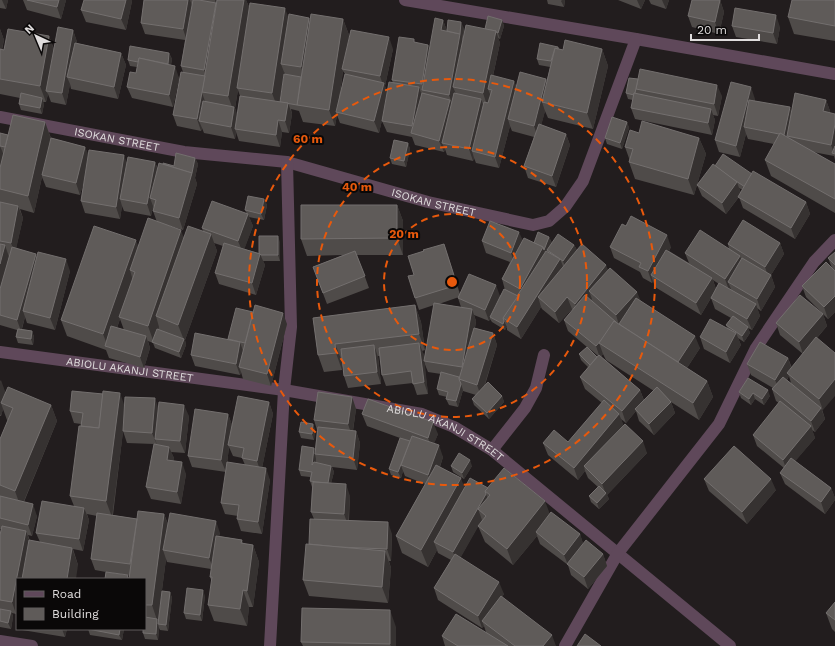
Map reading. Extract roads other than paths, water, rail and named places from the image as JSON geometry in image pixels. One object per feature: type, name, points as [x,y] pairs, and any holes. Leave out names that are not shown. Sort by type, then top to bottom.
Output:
[{"type":"street","points":[[405,0],[835,74]]},
{"type":"street","name":"ISOKAN STREET","points":[[0,117],[184,152],[287,162],[428,202],[533,225],[549,222],[565,207],[583,181],[636,39]]},
{"type":"street","points":[[270,646],[284,390],[291,327],[287,162]]},
{"type":"street","points":[[565,646],[618,553],[719,424],[756,348],[814,262],[835,240]]},
{"type":"street","name":"ABIOLU AKANJI STREET","points":[[0,352],[284,390],[422,414],[454,427],[492,450],[730,646]]},
{"type":"street","points":[[492,450],[525,408],[536,388],[544,355]]},
{"type":"street","points":[[0,641],[32,646]]}]
